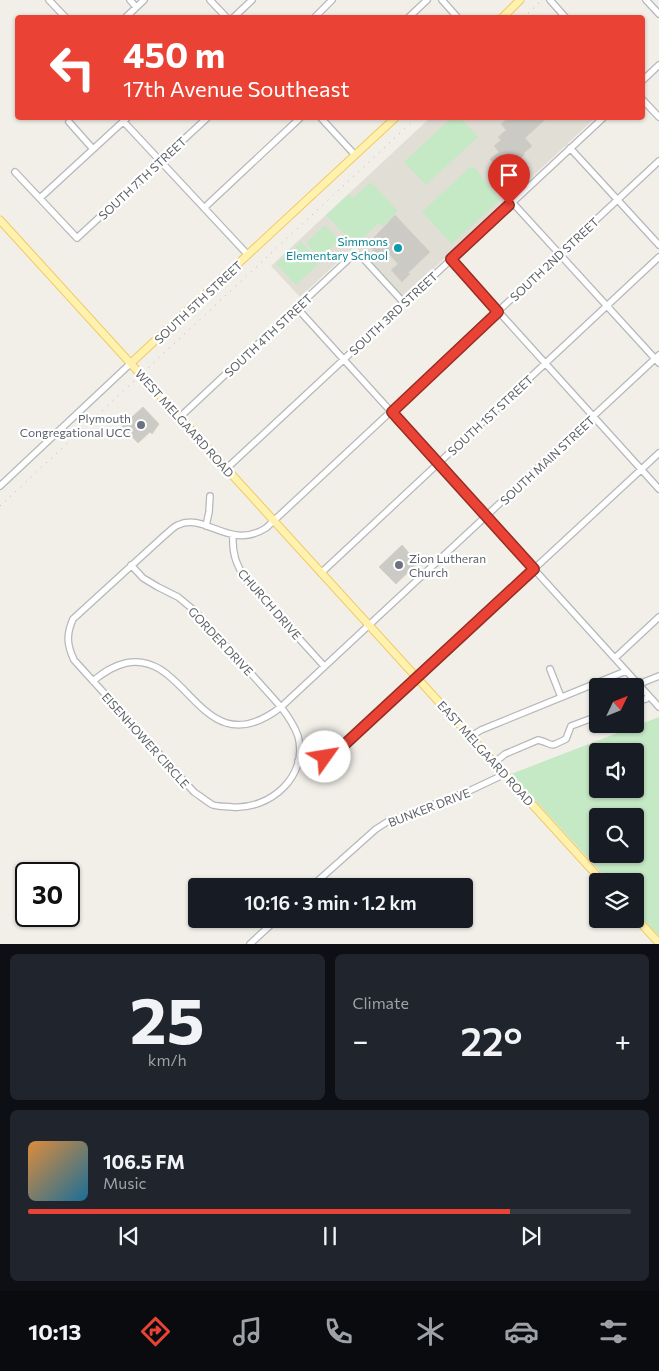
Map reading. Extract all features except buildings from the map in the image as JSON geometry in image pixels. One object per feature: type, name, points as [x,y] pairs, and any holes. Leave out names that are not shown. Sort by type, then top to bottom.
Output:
[{"type":"main road","points":[[505,15],[520,0]]},
{"type":"main road","name":"SOUTH 5TH STREET","points":[[131,363],[393,120]]},
{"type":"main road","name":"WEST MELGAARD ROAD","points":[[0,220],[369,625]]},
{"type":"main road","name":"EAST MELGAARD ROAD","points":[[369,625],[595,873]]},
{"type":"main road","points":[[644,927],[659,943]]},
{"type":"street","points":[[49,0],[63,15]]},
{"type":"street","points":[[130,0],[136,7]]},
{"type":"street","points":[[128,15],[144,0]]},
{"type":"street","points":[[210,0],[224,15]]},
{"type":"street","points":[[236,15],[252,0]]},
{"type":"street","points":[[317,15],[332,0]]},
{"type":"street","points":[[411,15],[427,0]]},
{"type":"street","points":[[442,0],[455,15]]},
{"type":"street","points":[[550,0],[563,15]]},
{"type":"street","points":[[646,0],[659,14]]},
{"type":"street","points":[[645,78],[659,65]]},
{"type":"street","points":[[645,102],[659,117]]},
{"type":"street","points":[[15,172],[40,198],[124,120]]},
{"type":"street","points":[[126,120],[160,161],[248,255]]},
{"type":"street","name":"SOUTH 7TH STREET","points":[[40,198],[78,238],[205,120]]},
{"type":"street","points":[[204,208],[298,120]]},
{"type":"street","points":[[323,120],[355,155]]},
{"type":"street","name":"SOUTH 3RD STREET","points":[[226,468],[601,120]]},
{"type":"street","points":[[69,122],[94,148]]},
{"type":"street","points":[[570,148],[659,245]]},
{"type":"street","name":"SOUTH 2ND STREET","points":[[273,520],[392,412],[659,161]]},
{"type":"street","points":[[512,202],[606,306],[658,359]]},
{"type":"street","name":"SOUTH 4TH STREET","points":[[180,417],[357,253],[404,303]]},
{"type":"street","name":"SOUTH 1ST STREET","points":[[321,573],[659,257]]},
{"type":"street","points":[[451,259],[659,489]]},
{"type":"street","points":[[297,308],[633,678]]},
{"type":"street","name":"SOUTH MAIN STREET","points":[[369,625],[658,359]]},
{"type":"street","name":"SOUTH 5TH STREET","points":[[0,486],[131,363]]},
{"type":"street","points":[[298,761],[325,757],[334,752],[417,678],[659,453]]},
{"type":"street","points":[[206,526],[210,496]]},
{"type":"street","points":[[233,536],[243,536],[260,531],[273,520]]},
{"type":"street","name":"EISENHOWER CIRCLE","points":[[233,536],[192,522],[178,525],[76,615],[67,634],[68,648],[74,660],[194,792],[214,805],[241,808],[257,804],[275,796],[287,785],[298,761],[298,738],[291,719],[280,707]]},
{"type":"street","name":"CHURCH DRIVE","points":[[233,536],[232,550],[235,564],[246,580],[324,666]]},
{"type":"street","name":"GORDER DRIVE","points":[[131,565],[143,578],[178,597],[194,611],[280,707]]},
{"type":"street","points":[[615,658],[659,617]]},
{"type":"street","points":[[94,681],[107,670],[131,662],[141,662],[161,669],[170,676],[200,708],[228,723],[250,723],[280,707],[369,625]]},
{"type":"street","points":[[550,670],[561,697]]},
{"type":"street","points":[[470,737],[481,730],[626,670]]},
{"type":"street","points":[[644,682],[659,676]]},
{"type":"street","points":[[644,690],[659,706]]},
{"type":"street","points":[[644,699],[649,696]]},
{"type":"street","points":[[494,763],[505,754],[538,740],[553,746],[566,739],[571,726],[589,719]]},
{"type":"street","name":"BUNKER DRIVE","points":[[321,878],[376,828],[387,822],[469,792],[505,774]]},
{"type":"street","points":[[250,944],[267,928]]},
{"type":"shaded area","points":[[428,120],[593,120],[403,297],[355,246],[300,297],[271,266]]},
{"type":"green space","points":[[449,120],[462,120],[478,137],[426,185],[404,162]]},
{"type":"green space","points":[[470,167],[475,168],[500,200],[452,244],[422,212]]},
{"type":"green space","points":[[371,182],[398,211],[383,226],[379,223],[355,245],[326,215],[349,194],[353,198]]},
{"type":"green space","points":[[325,225],[339,240],[320,258],[306,243]]},
{"type":"green space","points":[[301,242],[320,262],[296,285],[276,264]]},
{"type":"green space","points":[[659,717],[659,936],[644,920],[644,873],[602,873],[593,863],[644,863],[644,808],[589,808],[589,859],[511,774],[589,744],[589,798],[644,798],[644,743],[591,743],[617,733],[644,733],[644,723]]},
{"type":"railway","points":[[526,15],[542,0]]},
{"type":"railway","points":[[0,506],[414,120]]},
{"type":"place","name":"Simmons Elementary School","points":[[398,248]]},
{"type":"place","name":"Plymouth Congregational UCC","points":[[141,425]]},
{"type":"place","name":"Zion Lutheran Church","points":[[399,565]]},
{"type":"route","points":[[325,757],[344,745],[534,569],[392,412],[498,312],[451,259],[509,205]]}]
